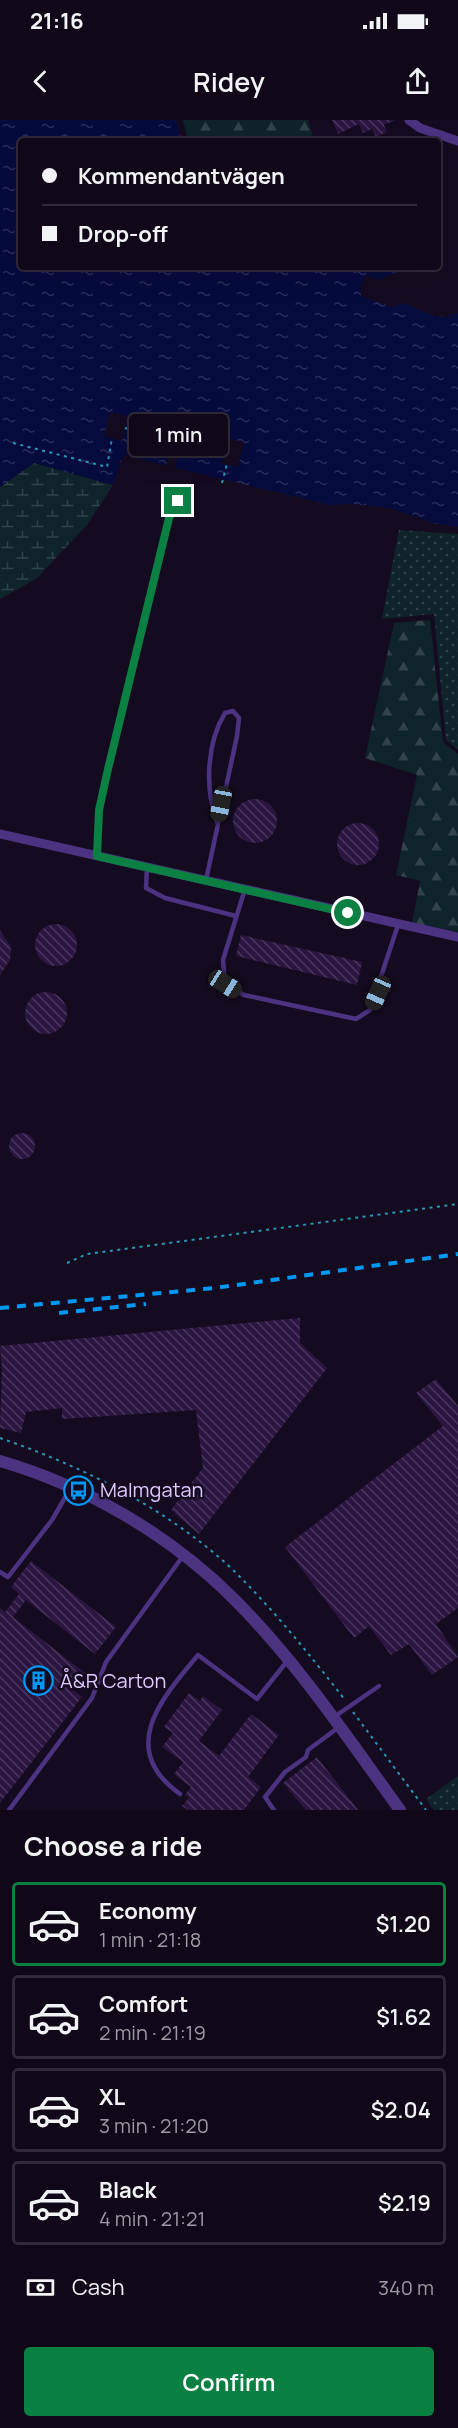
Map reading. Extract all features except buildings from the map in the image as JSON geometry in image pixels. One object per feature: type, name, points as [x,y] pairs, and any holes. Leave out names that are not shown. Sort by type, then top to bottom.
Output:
[{"type":"street","points":[[409,120],[420,128],[458,141]]},
{"type":"street","points":[[0,834],[458,937]]},
{"type":"street","points":[[0,1461],[72,1486],[120,1513],[183,1556],[234,1599],[288,1660],[400,1810]]},
{"type":"lane","points":[[97,856],[99,810],[108,769],[169,518],[178,501]]},
{"type":"lane","points":[[206,880],[237,736],[239,718],[233,711],[225,713],[220,722],[211,756],[210,794],[218,822]]},
{"type":"lane","points":[[147,867],[146,888],[165,898],[236,916]]},
{"type":"lane","points":[[245,889],[223,960],[225,984],[244,996],[356,1019],[370,1010],[398,924]]},
{"type":"lane","points":[[0,1572],[8,1578],[52,1520],[72,1486]]},
{"type":"lane","points":[[9,1810],[92,1698],[106,1662],[183,1556]]},
{"type":"lane","points":[[180,1794],[164,1782],[149,1757],[147,1731],[166,1692],[198,1655],[257,1699],[288,1660]]},
{"type":"lane","points":[[274,1810],[265,1797],[276,1782],[306,1757],[308,1750],[336,1723],[379,1686]]},
{"type":"path","points":[[125,428],[165,437]]},
{"type":"path","points":[[13,443],[107,467],[112,438]]},
{"type":"path","points":[[204,445],[224,450]]},
{"type":"path","points":[[222,483],[227,464]]},
{"type":"path","points":[[67,1263],[87,1254],[458,1204]]},
{"type":"path","points":[[394,1782],[398,1772]]},
{"type":"green space","points":[[183,120],[308,120],[313,138],[187,138]]},
{"type":"green space","points":[[34,463],[113,485],[87,525],[36,579],[0,599],[0,487]]},
{"type":"green space","points":[[399,530],[458,534],[458,750],[446,740],[434,614],[382,619]]},
{"type":"green space","points":[[430,620],[443,742],[458,754],[458,932],[412,923],[420,881],[396,875],[417,775],[365,758],[394,623]]},
{"type":"green space","points":[[458,1776],[458,1810],[434,1810],[426,1799]]},
{"type":"water","points":[[0,120],[176,120],[180,138],[18,138],[18,270],[403,270],[379,280],[367,275],[361,284],[361,296],[392,307],[403,303],[437,316],[451,316],[458,313],[458,527],[432,523],[391,508],[353,504],[330,505],[123,455],[113,485],[34,463],[0,487]]},
{"type":"pier","points":[[110,412],[128,416],[122,441],[104,436]]},
{"type":"pier","points":[[169,425],[207,434],[203,449],[183,444],[174,471],[166,468],[170,451],[163,449]]},
{"type":"pier","points":[[226,438],[244,442],[238,467],[221,463]]},
{"type":"railway","points":[[0,1308],[215,1288],[458,1254]]},
{"type":"railway","points":[[59,1313],[146,1304]]},
{"type":"place","name":"Malmgatan","points":[[79,1490]]},
{"type":"place","name":"Å&R Carton","points":[[39,1681]]},
{"type":"route","points":[[178,501],[169,518],[108,769],[99,810],[97,856],[348,913]]}]
